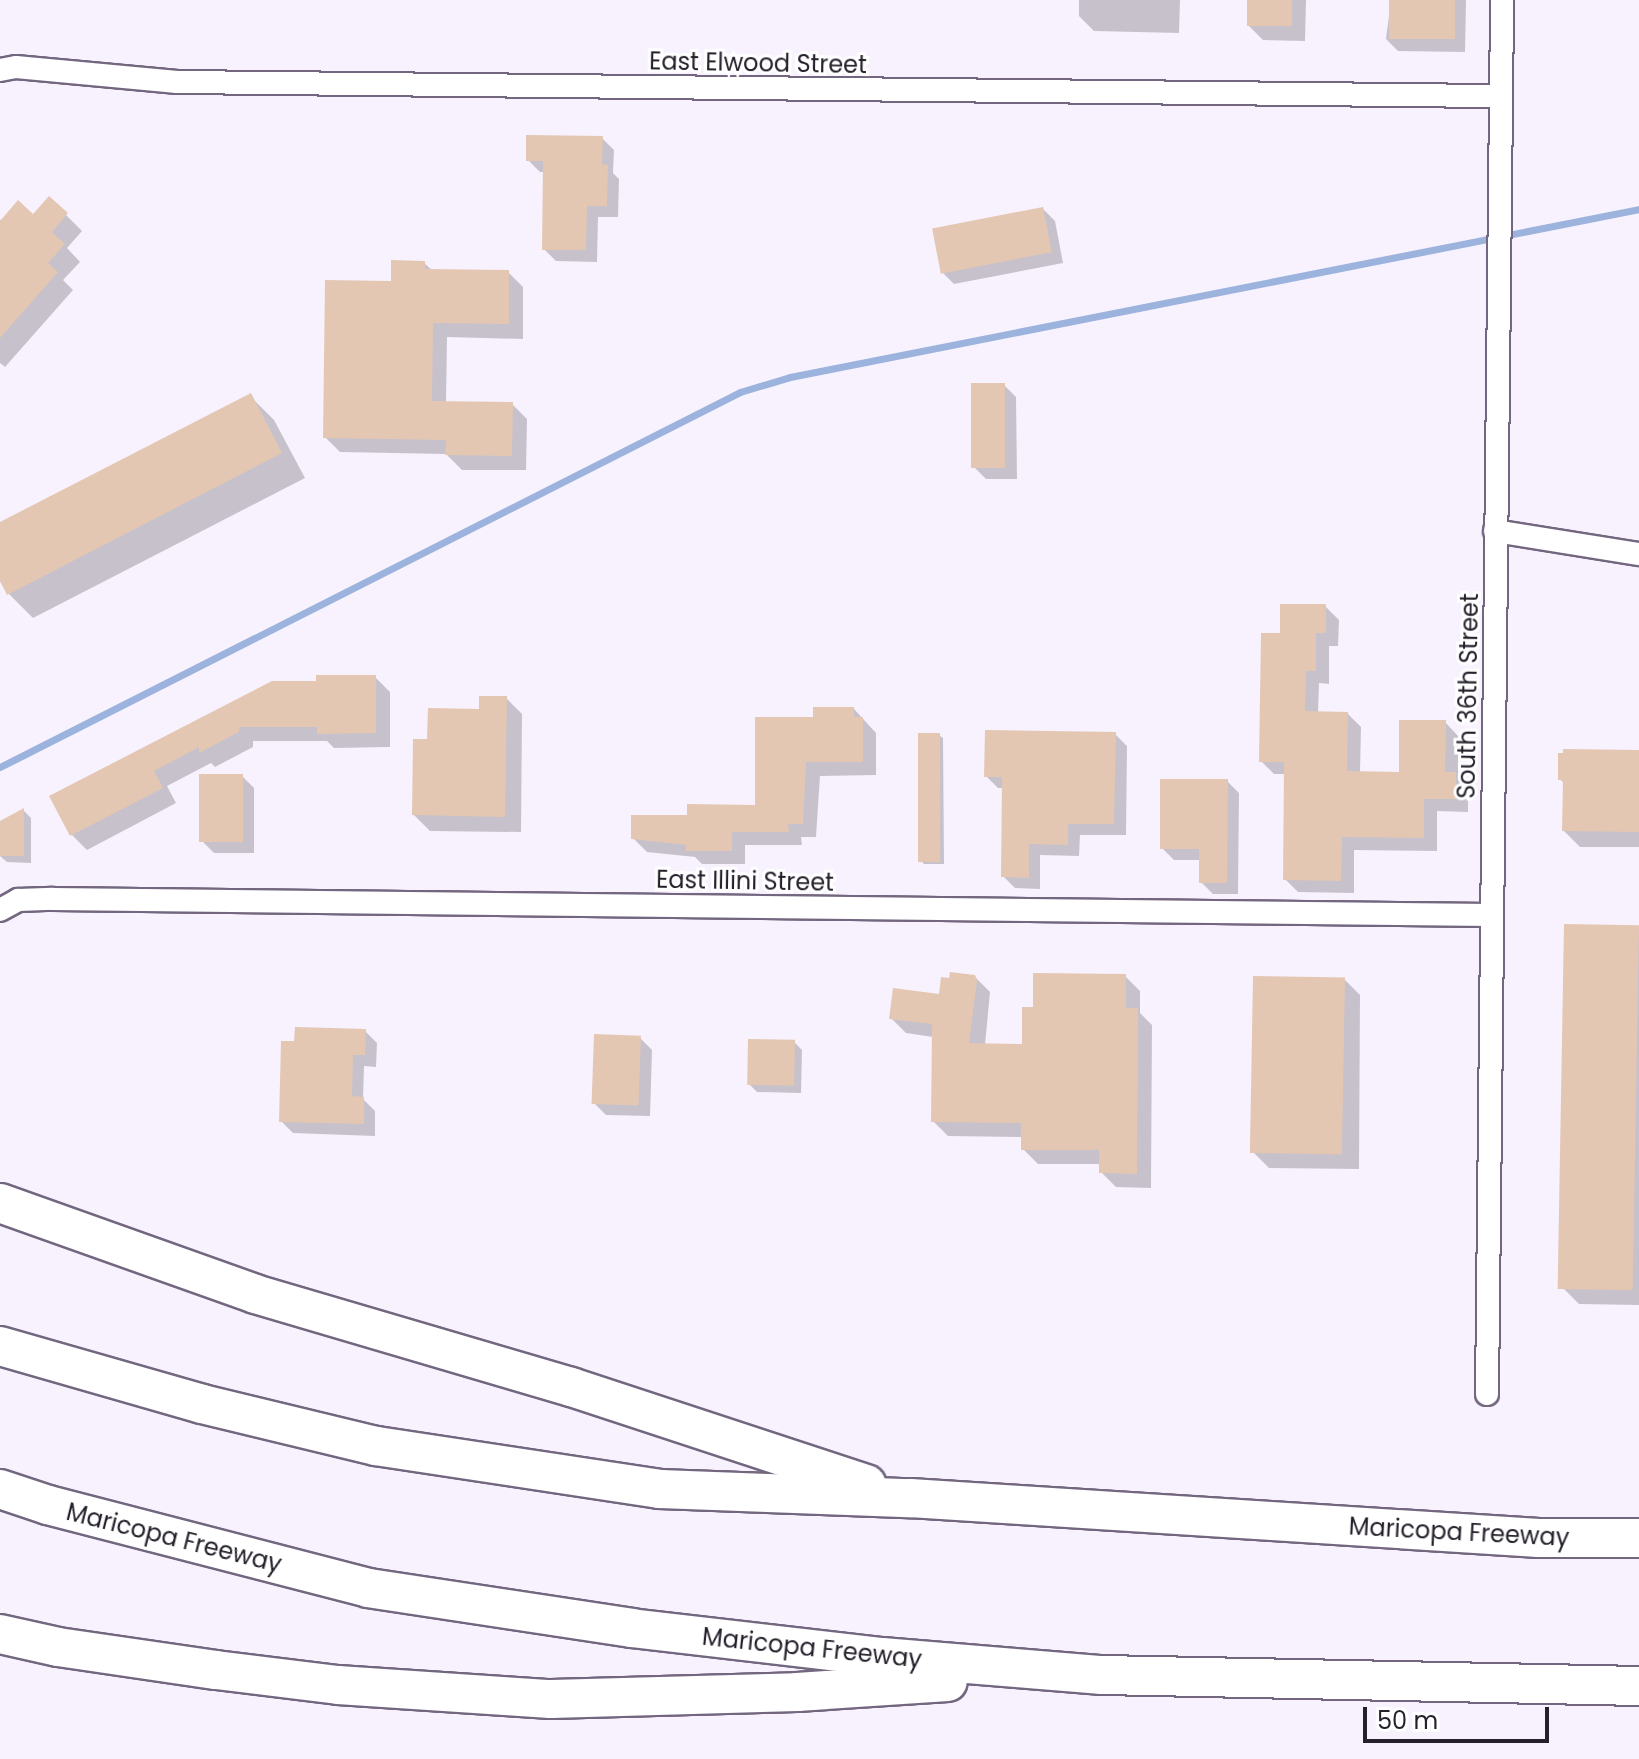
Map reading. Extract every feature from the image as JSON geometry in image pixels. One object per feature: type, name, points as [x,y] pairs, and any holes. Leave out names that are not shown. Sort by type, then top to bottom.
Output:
[{"type":"highway","points":[[0,1203],[255,1294],[571,1387],[910,1498]]},
{"type":"highway","name":"Maricopa Freeway","points":[[0,1346],[202,1404],[376,1446],[659,1489],[910,1498],[1539,1538],[1639,1538]]},
{"type":"highway","name":"Maricopa Freeway","points":[[0,1489],[48,1505],[368,1588],[631,1628],[882,1657],[1074,1673],[1639,1686]]},
{"type":"highway","points":[[0,1634],[58,1647],[338,1685],[551,1699],[797,1692],[1074,1673]]},
{"type":"street","name":"South 36th Street","points":[[1487,1394],[1502,0]]},
{"type":"street","name":"East Elwood Street","points":[[5,65],[177,82],[1501,96]]},
{"type":"street","points":[[1495,531],[1639,554]]},
{"type":"street","name":"East Illini Street","points":[[0,910],[18,900],[53,899],[1491,915]]},
{"type":"building","points":[[1247,0],[1292,0],[1292,26],[1247,26]]},
{"type":"building","points":[[1389,0],[1455,0],[1455,39],[1389,39]]},
{"type":"building","points":[[526,135],[603,136],[602,164],[608,165],[607,206],[587,206],[586,250],[542,250],[543,161],[526,161]]},
{"type":"building","points":[[49,196],[68,213],[52,232],[65,244],[48,263],[58,272],[0,338],[0,221],[18,200],[33,214]]},
{"type":"building","points":[[1043,207],[1052,252],[941,274],[932,229]]},
{"type":"building","points":[[391,260],[425,261],[425,269],[509,270],[509,324],[433,323],[432,401],[513,402],[512,456],[445,455],[446,440],[323,438],[325,280],[391,281]]},
{"type":"building","points":[[971,383],[1005,383],[1005,468],[971,468]]},
{"type":"building","points":[[251,393],[282,453],[7,595],[0,581],[0,522]]},
{"type":"building","points":[[1280,604],[1326,604],[1326,633],[1316,633],[1316,671],[1306,671],[1305,711],[1348,712],[1347,771],[1399,772],[1399,720],[1446,720],[1445,772],[1456,772],[1456,799],[1424,799],[1424,838],[1342,837],[1341,881],[1283,880],[1284,762],[1259,762],[1261,633],[1280,633]]},
{"type":"building","points":[[316,675],[376,675],[376,733],[317,734],[317,727],[239,727],[239,732],[199,753],[199,747],[154,771],[163,788],[70,836],[49,796],[272,681],[316,681]]},
{"type":"building","points":[[479,696],[507,696],[505,817],[412,815],[413,739],[427,739],[428,708],[479,709]]},
{"type":"building","points":[[813,707],[854,707],[854,717],[863,717],[863,762],[806,762],[803,824],[788,824],[789,832],[732,832],[732,851],[686,851],[686,845],[631,839],[631,815],[687,815],[687,804],[755,805],[755,717],[813,717]]},
{"type":"building","points":[[985,730],[1116,732],[1114,824],[1068,824],[1068,845],[1029,844],[1029,878],[1001,877],[1002,777],[984,777]]},
{"type":"building","points":[[918,733],[940,733],[940,862],[918,862]]},
{"type":"building","points":[[1563,749],[1639,750],[1639,832],[1562,831],[1563,780],[1558,780],[1558,753],[1563,753]]},
{"type":"building","points":[[199,774],[243,774],[243,842],[199,842]]},
{"type":"building","points":[[1160,779],[1228,779],[1227,883],[1199,883],[1199,849],[1160,849]]},
{"type":"building","points":[[24,808],[24,856],[0,856],[0,821]]},
{"type":"building","points":[[1564,924],[1639,925],[1633,1290],[1558,1289]]},
{"type":"building","points":[[950,972],[975,975],[977,980],[969,1043],[1022,1044],[1022,1007],[1033,1007],[1033,973],[1126,974],[1126,1008],[1138,1008],[1137,1174],[1099,1173],[1099,1150],[1021,1150],[1021,1123],[931,1122],[932,1024],[889,1019],[893,988],[939,994],[941,977],[949,978]]},
{"type":"building","points":[[1253,976],[1345,978],[1342,1155],[1250,1153]]},
{"type":"building","points":[[295,1027],[366,1029],[365,1055],[353,1055],[352,1096],[364,1097],[364,1124],[279,1122],[281,1041],[294,1041]]},
{"type":"building","points":[[594,1034],[641,1036],[639,1106],[592,1104]]},
{"type":"building","points":[[748,1039],[795,1040],[794,1086],[747,1085]]},
{"type":"waterway","points":[[0,767],[740,392],[790,377],[1639,209]]}]
